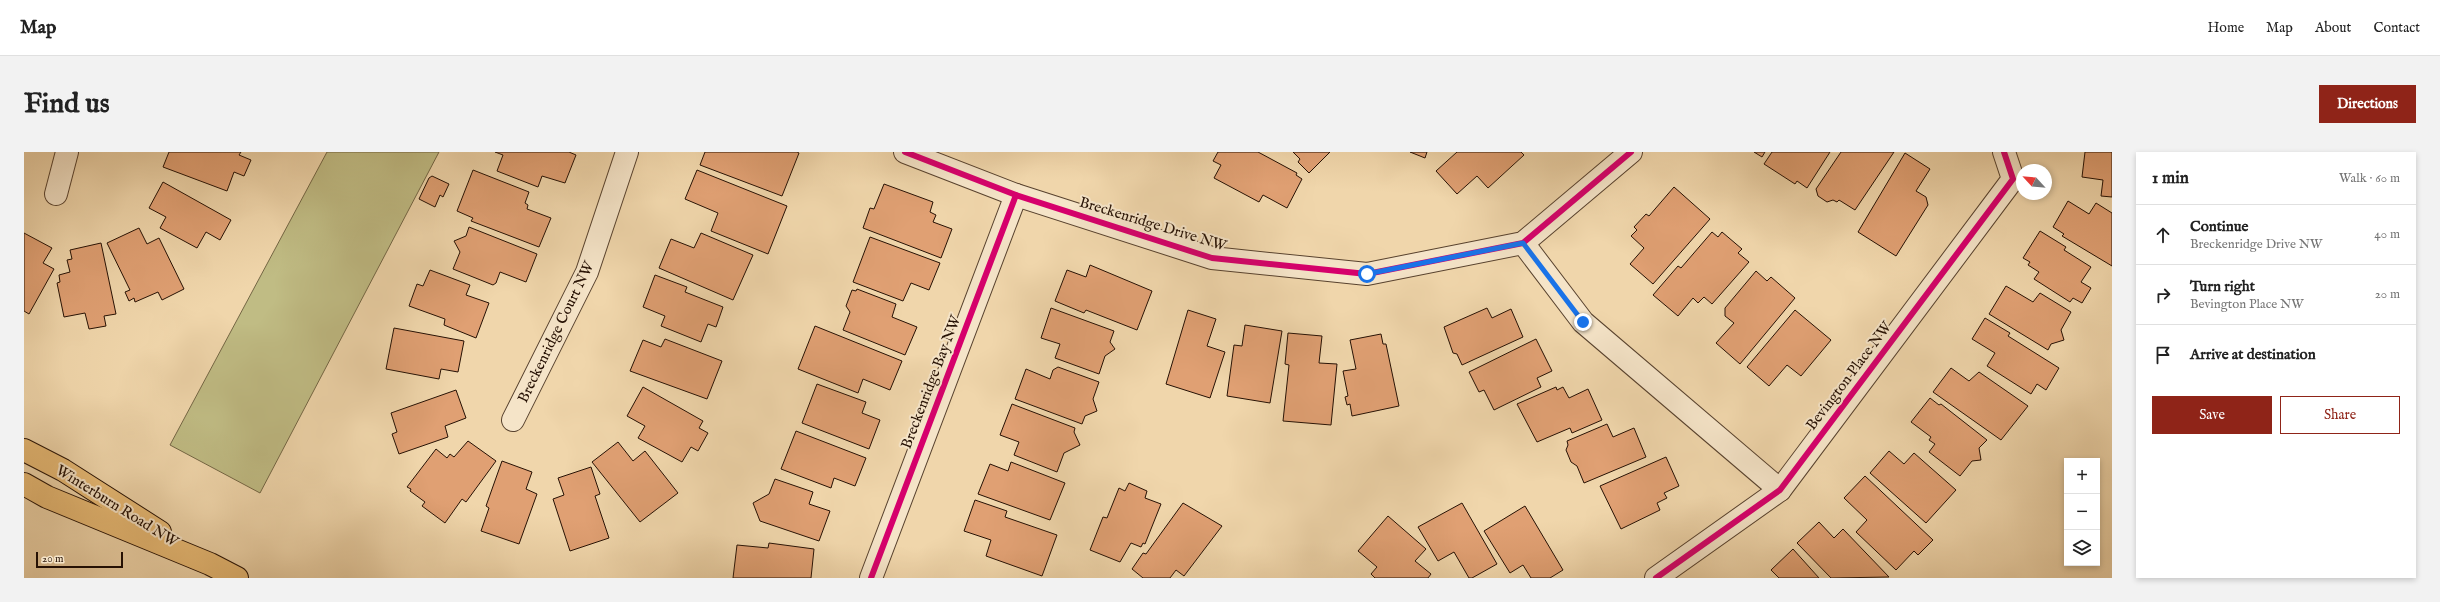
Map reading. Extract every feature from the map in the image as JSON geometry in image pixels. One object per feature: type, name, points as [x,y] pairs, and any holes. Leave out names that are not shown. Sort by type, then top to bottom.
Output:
[{"type":"main road","name":"Winterburn Road NW","points":[[24,450],[63,470],[210,564]]},
{"type":"main road","name":"Winterburn Road NW","points":[[24,484],[47,497],[210,564],[237,578]]},
{"type":"street","points":[[56,194],[67,152]]},
{"type":"street","name":"Breckenridge Court NW","points":[[513,420],[588,272],[627,152]]},
{"type":"street","name":"Breckenridge Drive NW","points":[[905,152],[1016,195],[1212,258],[1367,274],[1523,243],[1631,152]]},
{"type":"street","name":"Bevington Place NW","points":[[1656,578],[1780,490],[2012,179],[2004,152]]},
{"type":"street","name":"Breckenridge Bay NW","points":[[871,578],[1016,195]]},
{"type":"street","points":[[1523,243],[1583,322],[1780,490]]},
{"type":"shaded area","points":[[327,152],[439,152],[260,493],[170,445]]},
{"type":"building","points":[[169,152],[241,152],[239,155],[251,160],[244,176],[234,172],[227,191],[163,167]]},
{"type":"building","points":[[495,152],[569,152],[576,155],[565,183],[542,176],[538,187],[497,171],[503,155]]},
{"type":"building","points":[[705,152],[799,153],[782,196],[700,165]]},
{"type":"building","points":[[1218,152],[1258,152],[1297,173],[1296,175],[1302,179],[1287,208],[1263,195],[1259,202],[1214,178],[1221,165],[1213,161]]},
{"type":"building","points":[[1293,152],[1330,152],[1309,173],[1298,162],[1300,159]]},
{"type":"building","points":[[1410,152],[1427,152],[1425,158]]},
{"type":"building","points":[[1457,152],[1521,152],[1524,155],[1488,188],[1477,176],[1457,194],[1436,171]]},
{"type":"building","points":[[1754,152],[1765,152],[1762,157]]},
{"type":"building","points":[[1772,152],[1830,152],[1807,188],[1797,181],[1795,184],[1764,164]]},
{"type":"building","points":[[1841,152],[1894,152],[1855,210],[1839,200],[1837,202],[1833,200],[1827,202],[1818,196],[1816,189]]},
{"type":"building","points":[[2085,152],[2112,152],[2112,197],[2101,196],[2103,180],[2082,177]]},
{"type":"building","points":[[1905,153],[1930,169],[1916,191],[1926,197],[1928,205],[1896,256],[1858,232]]},
{"type":"building","points":[[473,170],[529,192],[525,203],[528,205],[527,209],[551,218],[539,247],[471,221],[473,218],[457,211]]},
{"type":"building","points":[[697,170],[787,206],[768,254],[711,231],[718,213],[685,199]]},
{"type":"building","points":[[432,176],[449,184],[443,197],[440,195],[435,207],[419,199],[429,178]]},
{"type":"building","points":[[163,182],[231,220],[220,240],[206,232],[197,248],[160,228],[166,217],[149,208]]},
{"type":"building","points":[[884,184],[933,202],[930,212],[936,215],[933,222],[952,229],[941,258],[863,228],[870,208],[874,209]]},
{"type":"building","points":[[1674,187],[1710,219],[1653,284],[1630,264],[1644,248],[1631,236],[1637,230],[1634,227],[1646,214],[1649,216]]},
{"type":"building","points":[[2068,201],[2089,214],[2096,203],[2112,213],[2112,266],[2062,236],[2064,234],[2053,227]]},
{"type":"building","points":[[469,227],[537,254],[526,282],[500,272],[496,283],[493,285],[453,269],[460,252],[454,241],[466,236]]},
{"type":"building","points":[[139,228],[147,244],[159,238],[184,289],[162,300],[158,292],[135,302],[134,298],[129,301],[125,292],[130,290],[107,243]]},
{"type":"building","points":[[2040,231],[2066,247],[2064,250],[2091,267],[2081,282],[2091,288],[2082,303],[2073,298],[2070,302],[2034,279],[2039,272],[2028,265],[2030,262],[2023,258]]},
{"type":"building","points":[[1712,232],[1718,237],[1722,232],[1742,249],[1738,253],[1749,262],[1712,304],[1704,297],[1698,303],[1693,298],[1678,316],[1653,295],[1678,266],[1681,268]]},
{"type":"building","points":[[24,233],[52,248],[43,263],[54,269],[29,314],[24,311]]},
{"type":"building","points":[[701,233],[753,255],[733,300],[659,268],[671,239],[694,248]]},
{"type":"building","points":[[870,237],[940,263],[929,290],[911,283],[903,301],[853,282]]},
{"type":"building","points":[[101,243],[116,314],[104,316],[106,326],[89,329],[85,313],[64,317],[57,283],[60,282],[59,275],[70,272],[67,260],[72,259],[70,250]]},
{"type":"building","points":[[1090,265],[1152,291],[1137,330],[1086,310],[1084,313],[1055,301],[1067,270],[1086,277]]},
{"type":"building","points":[[430,270],[470,285],[466,295],[489,303],[476,338],[444,325],[445,319],[409,306],[417,284],[423,286]]},
{"type":"building","points":[[1756,271],[1767,281],[1771,277],[1795,298],[1740,364],[1716,343],[1734,323],[1725,316],[1725,308]]},
{"type":"building","points":[[655,275],[687,287],[685,292],[723,307],[716,327],[708,324],[701,342],[661,326],[665,316],[643,307]]},
{"type":"building","points":[[2006,286],[2033,302],[2040,293],[2071,312],[2061,330],[2064,340],[2051,344],[2048,350],[1989,314]]},
{"type":"building","points":[[857,289],[896,304],[892,317],[917,327],[905,355],[843,330],[850,312],[846,306],[852,290],[856,291]]},
{"type":"building","points":[[1051,308],[1114,331],[1110,342],[1115,349],[1105,356],[1099,374],[1055,358],[1060,344],[1041,338]]},
{"type":"building","points":[[1487,308],[1492,318],[1511,309],[1523,337],[1462,365],[1457,354],[1453,353],[1444,327]]},
{"type":"building","points":[[1188,310],[1216,319],[1207,346],[1225,352],[1210,398],[1166,384]]},
{"type":"building","points":[[1795,310],[1831,340],[1801,376],[1787,365],[1769,386],[1747,367]]},
{"type":"building","points":[[1985,318],[2010,333],[2008,336],[2059,368],[2046,390],[2037,384],[2031,394],[1987,366],[1995,353],[1972,339]]},
{"type":"building","points":[[1245,325],[1282,331],[1270,403],[1227,396],[1234,345],[1242,346]]},
{"type":"building","points":[[815,326],[902,361],[890,390],[863,379],[858,393],[798,369]]},
{"type":"building","points":[[394,328],[464,341],[458,372],[441,369],[439,379],[386,369]]},
{"type":"building","points":[[1288,333],[1322,336],[1319,363],[1337,364],[1331,425],[1283,421],[1289,365],[1285,364]]},
{"type":"building","points":[[1381,334],[1383,344],[1386,344],[1399,406],[1352,416],[1350,404],[1347,405],[1345,397],[1348,396],[1343,371],[1356,369],[1350,340]]},
{"type":"building","points":[[665,339],[722,361],[707,399],[630,371],[643,340],[661,347]]},
{"type":"building","points":[[1536,339],[1552,371],[1537,378],[1541,387],[1494,410],[1484,390],[1479,392],[1469,372]]},
{"type":"building","points":[[1058,367],[1099,382],[1093,399],[1097,411],[1085,416],[1082,424],[1015,399],[1026,369],[1050,379],[1053,370]]},
{"type":"building","points":[[1951,368],[1969,381],[1979,372],[2028,406],[2001,440],[1933,392]]},
{"type":"building","points":[[817,384],[866,402],[862,413],[880,420],[869,449],[802,423]]},
{"type":"building","points":[[643,387],[703,421],[699,428],[708,433],[698,451],[691,447],[682,462],[638,438],[645,426],[627,416]]},
{"type":"building","points":[[1556,387],[1557,390],[1563,387],[1569,398],[1588,389],[1602,420],[1572,433],[1570,428],[1537,442],[1517,404]]},
{"type":"building","points":[[456,390],[466,418],[445,426],[448,437],[399,454],[392,434],[397,432],[391,413]]},
{"type":"building","points":[[1930,398],[1939,405],[1941,404],[1987,440],[1979,448],[1981,460],[1972,461],[1960,476],[1929,452],[1935,444],[1929,440],[1931,437],[1911,422]]},
{"type":"building","points":[[1012,404],[1075,428],[1074,432],[1080,445],[1064,453],[1057,472],[1014,455],[1019,442],[1000,435]]},
{"type":"building","points":[[1607,424],[1613,437],[1634,428],[1646,457],[1584,483],[1577,466],[1571,462],[1566,450],[1568,445],[1567,441]]},
{"type":"building","points":[[796,431],[866,458],[855,486],[834,478],[831,488],[781,469]]},
{"type":"building","points":[[468,441],[496,461],[466,502],[462,499],[445,523],[422,506],[425,502],[407,487],[436,449],[447,458],[450,454],[454,457]]},
{"type":"building","points":[[618,442],[633,461],[645,451],[678,493],[640,522],[592,462]]},
{"type":"building","points":[[1889,451],[1904,464],[1914,453],[1956,490],[1926,523],[1870,473]]},
{"type":"building","points":[[1666,457],[1679,486],[1664,493],[1667,498],[1657,503],[1660,510],[1621,529],[1600,486]]},
{"type":"building","points":[[502,461],[532,472],[526,489],[537,494],[519,544],[481,531],[489,508],[486,506]]},
{"type":"building","points":[[1011,462],[1065,483],[1050,520],[978,494],[990,464],[1008,471]]},
{"type":"building","points":[[591,467],[600,494],[595,496],[609,538],[570,551],[553,499],[564,495],[558,478]]},
{"type":"building","points":[[1865,476],[1933,540],[1918,555],[1914,551],[1896,570],[1856,532],[1867,520],[1844,498]]},
{"type":"building","points":[[775,479],[813,492],[809,504],[830,511],[819,541],[760,521],[753,503],[769,494]]},
{"type":"building","points":[[1129,483],[1147,491],[1145,498],[1161,504],[1145,544],[1143,543],[1141,547],[1131,543],[1120,562],[1090,550],[1103,517],[1107,518],[1119,488],[1125,491]]},
{"type":"building","points":[[975,500],[1007,511],[1005,517],[1057,535],[1042,576],[986,556],[991,540],[964,531]]},
{"type":"building","points":[[1183,503],[1222,526],[1184,576],[1176,570],[1170,578],[1143,578],[1132,569],[1143,553],[1146,554]]},
{"type":"building","points":[[1462,503],[1497,564],[1472,578],[1469,578],[1454,552],[1438,561],[1418,527]]},
{"type":"building","points":[[1525,506],[1563,570],[1550,578],[1531,578],[1523,565],[1510,573],[1484,531]]},
{"type":"building","points":[[1388,516],[1426,549],[1415,561],[1431,574],[1428,578],[1375,578],[1371,574],[1377,567],[1358,551]]},
{"type":"building","points":[[1819,522],[1834,538],[1843,529],[1889,577],[1831,578],[1797,543]]},
{"type":"building","points":[[769,543],[814,549],[811,578],[733,578],[737,545],[768,548]]},
{"type":"building","points":[[1793,549],[1819,578],[1779,578],[1771,570]]},
{"type":"cycle path","points":[[905,152],[1016,195],[1212,258],[1367,274],[1523,243],[1631,152]]},
{"type":"cycle path","points":[[1656,578],[1780,490],[2013,179],[2004,152]]},
{"type":"cycle path","points":[[871,578],[1016,195]]},
{"type":"route","points":[[1367,274],[1523,243],[1583,322]]}]
